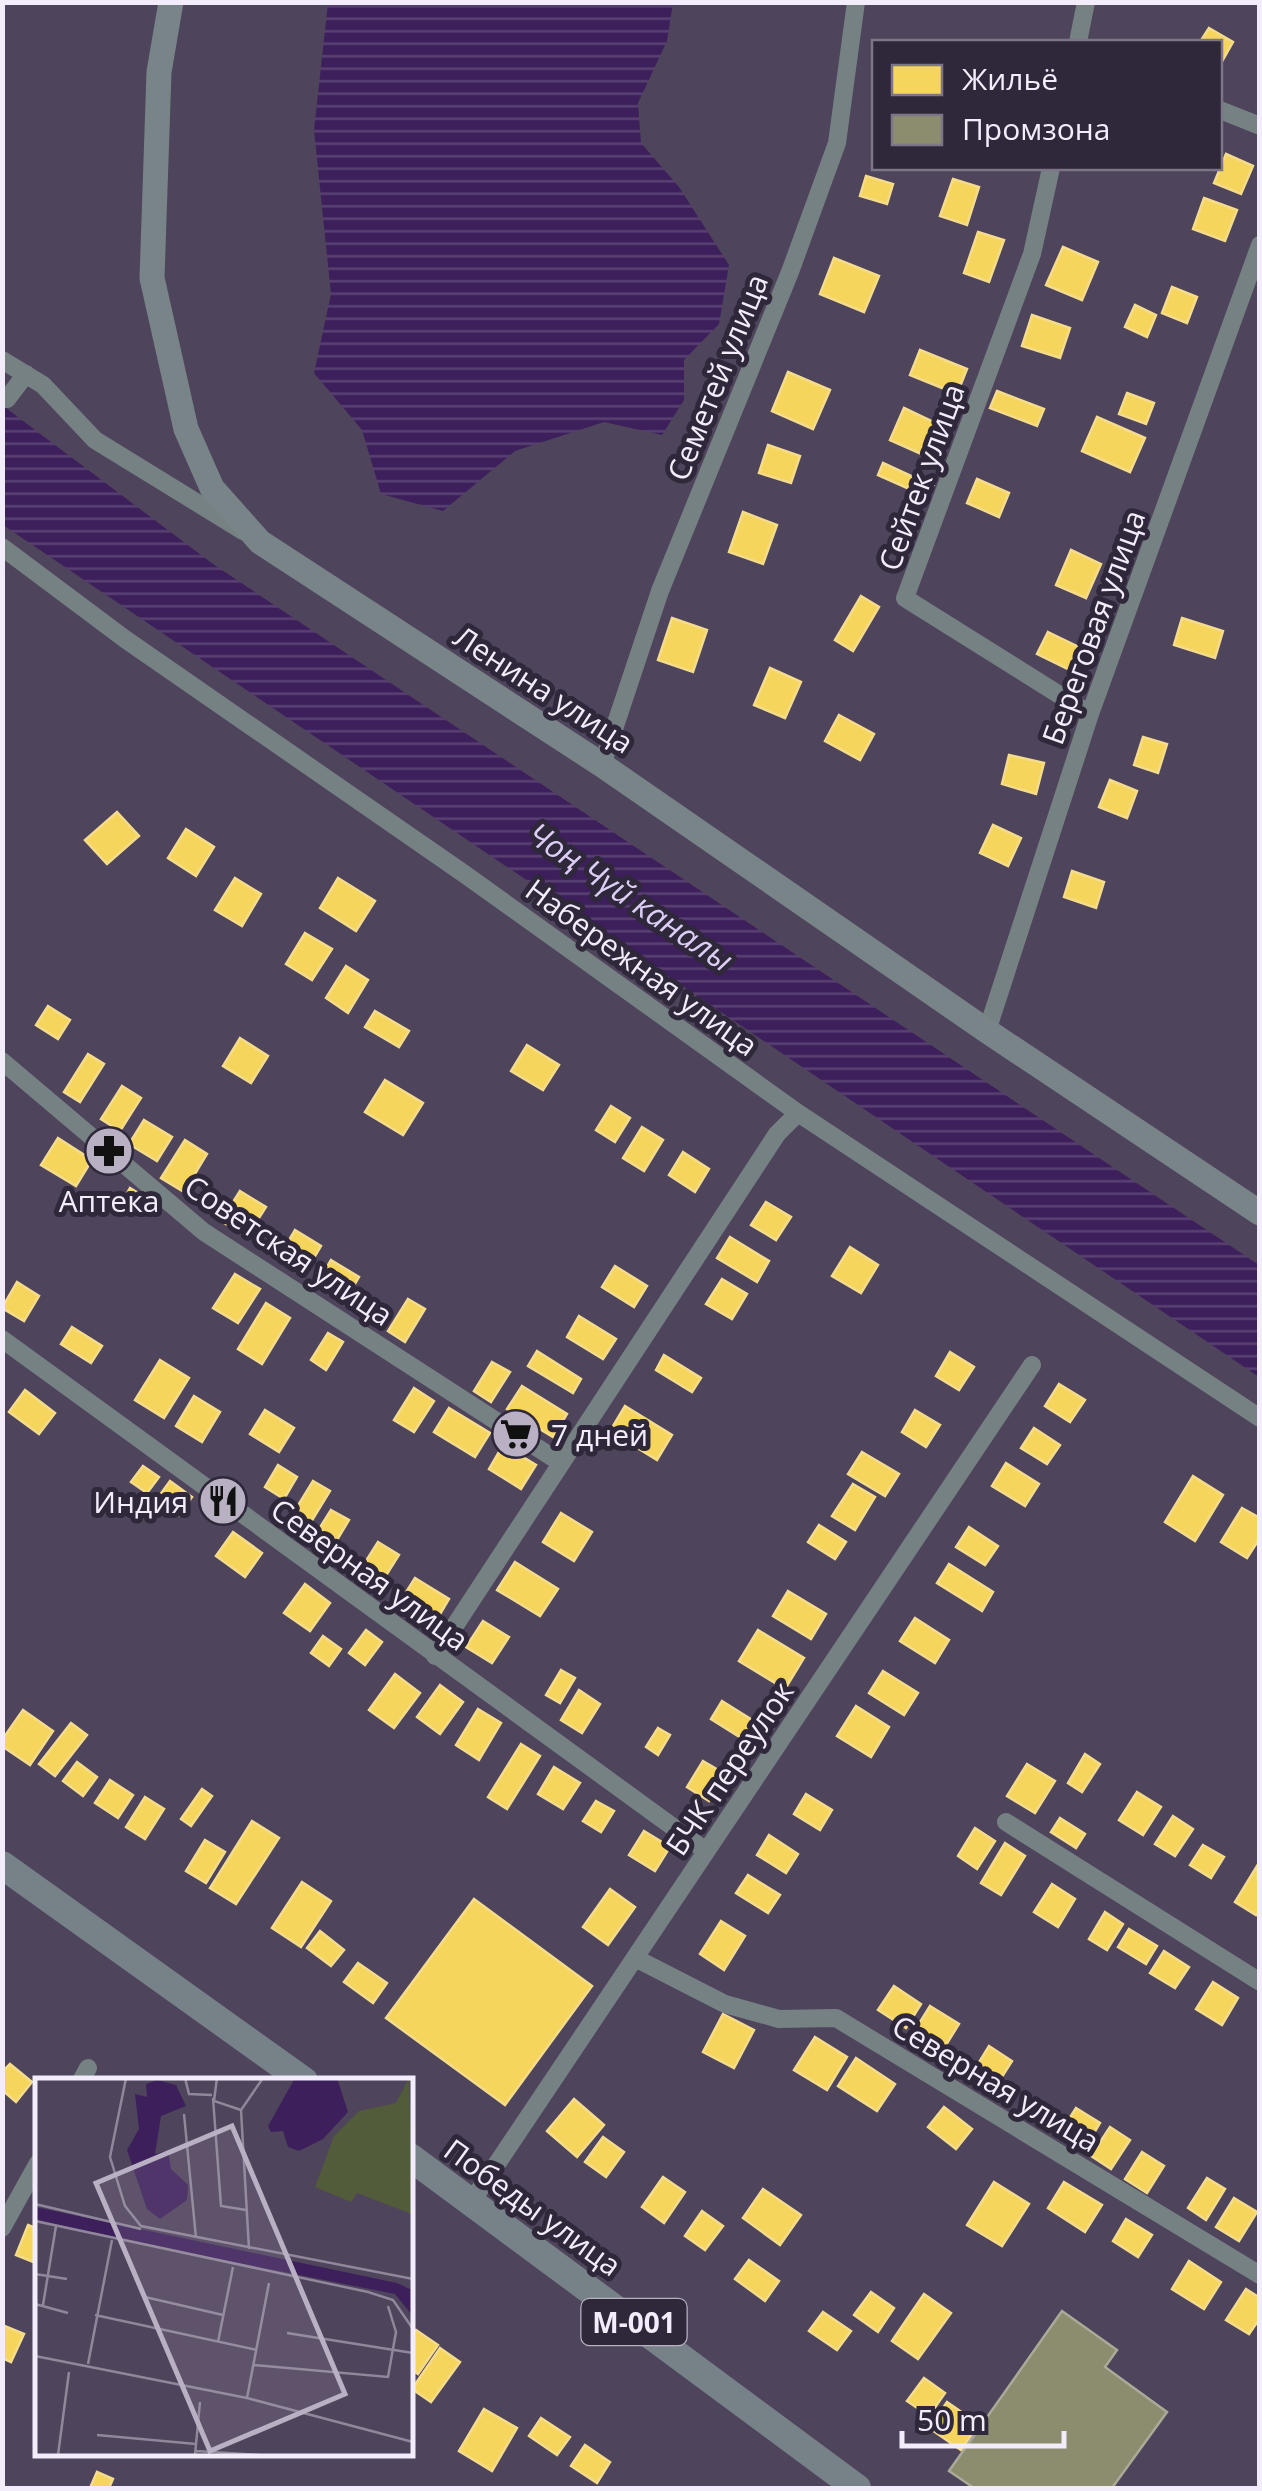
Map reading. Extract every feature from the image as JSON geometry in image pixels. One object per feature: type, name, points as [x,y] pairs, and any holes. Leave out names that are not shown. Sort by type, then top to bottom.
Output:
[{"type":"main road","points":[[2,1866],[300,2078]]},
{"type":"main road","name":"Победы улица","points":[[412,2158],[857,2488]]},
{"type":"street","name":"Ленина улица","points":[[171,2],[159,72],[152,278],[186,429],[212,488],[260,542],[602,765],[987,1031],[1260,1212]]},
{"type":"street","name":"Семетей улица","points":[[602,765],[660,591],[790,272],[837,142],[856,2]]},
{"type":"street","points":[[1078,40],[1086,2]]},
{"type":"street","points":[[1222,111],[1260,126]]},
{"type":"street","name":"Сейтек улица","points":[[1051,170],[1032,254],[905,598],[1090,714]]},
{"type":"street","name":"Береговая улица","points":[[987,1031],[1090,714],[1260,244]]},
{"type":"street","points":[[2,360],[43,385],[96,440],[260,542]]},
{"type":"street","points":[[6,399],[26,374]]},
{"type":"street","name":"Набережная улица","points":[[2,548],[125,639],[479,884],[798,1113],[1260,1418]]},
{"type":"street","name":"Советская улица","points":[[2,1060],[204,1232],[561,1463]]},
{"type":"street","points":[[434,1656],[777,1134],[798,1113]]},
{"type":"street","name":"Северная улица","points":[[2,1339],[706,1851]]},
{"type":"street","name":"БЧК переулок","points":[[472,2201],[1032,1365]]},
{"type":"street","points":[[1006,1822],[1260,1982]]},
{"type":"street","name":"Северная улица","points":[[635,1958],[725,2004],[779,2019],[836,2018],[1260,2275]]},
{"type":"street","points":[[2,2228],[35,2168]]},
{"type":"water","points":[[328,3],[673,3],[667,41],[638,103],[641,143],[679,187],[729,265],[719,324],[684,360],[684,400],[662,435],[604,422],[515,451],[443,511],[381,494],[362,430],[314,373],[331,294],[314,130]]},
{"type":"water","name":"Чоң Чүй каналы","points":[[2,405],[213,564],[1259,1265],[1259,1377],[3,525]]},
{"type":"building: Жильё","points":[[1209,28],[1233,42],[1222,61],[1222,40],[1201,40]]},
{"type":"building: Жильё","points":[[1226,154],[1253,166],[1241,194],[1214,183]]},
{"type":"building: Жильё","points":[[866,176],[893,184],[887,204],[860,196]]},
{"type":"building: Жильё","points":[[953,179],[979,187],[967,225],[940,216]]},
{"type":"building: Жильё","points":[[1204,198],[1237,210],[1225,241],[1193,229]]},
{"type":"building: Жильё","points":[[978,232],[1004,240],[989,282],[964,273]]},
{"type":"building: Жильё","points":[[1063,247],[1098,262],[1082,300],[1046,285]]},
{"type":"building: Жильё","points":[[834,258],[879,276],[864,312],[820,294]]},
{"type":"building: Жильё","points":[[1172,287],[1197,297],[1187,323],[1162,313]]},
{"type":"building: Жильё","points":[[1135,305],[1156,315],[1147,337],[1125,327]]},
{"type":"building: Жильё","points":[[1032,315],[1070,328],[1060,358],[1022,346]]},
{"type":"building: Жильё","points":[[920,350],[967,369],[957,394],[910,375]]},
{"type":"building: Жильё","points":[[788,372],[830,390],[813,429],[772,411]]},
{"type":"building: Жильё","points":[[997,391],[1044,409],[1037,426],[990,408]]},
{"type":"building: Жильё","points":[[1127,393],[1154,403],[1146,424],[1119,414]]},
{"type":"building: Жильё","points":[[904,408],[940,425],[926,456],[890,440]]},
{"type":"building: Жильё","points":[[1097,417],[1145,438],[1130,472],[1082,451]]},
{"type":"building: Жильё","points":[[768,445],[800,456],[791,483],[759,473]]},
{"type":"building: Жильё","points":[[883,463],[933,486],[927,497],[878,475]]},
{"type":"building: Жильё","points":[[977,479],[1009,493],[999,517],[967,503]]},
{"type":"building: Жильё","points":[[743,512],[777,525],[763,564],[729,552]]},
{"type":"building: Жильё","points":[[1071,550],[1101,564],[1086,598],[1056,585]]},
{"type":"building: Жильё","points":[[861,596],[879,607],[853,651],[835,640]]},
{"type":"building: Жильё","points":[[672,618],[707,630],[693,672],[658,660]]},
{"type":"building: Жильё","points":[[1182,618],[1223,631],[1215,658],[1174,645]]},
{"type":"building: Жильё","points":[[1048,632],[1083,649],[1072,671],[1037,654]]},
{"type":"building: Жильё","points":[[770,668],[801,682],[785,718],[754,705]]},
{"type":"building: Жильё","points":[[839,715],[874,734],[860,760],[825,741]]},
{"type":"building: Жильё","points":[[1143,737],[1167,744],[1158,773],[1134,765]]},
{"type":"building: Жильё","points":[[1009,755],[1044,763],[1036,794],[1002,784]]},
{"type":"building: Жильё","points":[[1110,780],[1137,791],[1127,818],[1099,807]]},
{"type":"building: Жильё","points":[[117,812],[139,836],[107,864],[85,840]]},
{"type":"building: Жильё","points":[[993,825],[1021,838],[1008,866],[980,853]]},
{"type":"building: Жильё","points":[[186,829],[214,847],[196,876],[168,858]]},
{"type":"building: Жильё","points":[[1072,871],[1104,882],[1096,908],[1064,897]]},
{"type":"building: Жильё","points":[[235,878],[261,894],[242,926],[215,910]]},
{"type":"building: Жильё","points":[[338,878],[375,901],[356,931],[320,908]]},
{"type":"building: Жильё","points":[[305,933],[332,949],[312,980],[286,964]]},
{"type":"building: Жильё","points":[[346,966],[368,980],[348,1013],[326,998]]},
{"type":"building: Жильё","points":[[48,1006],[70,1020],[58,1039],[36,1025]]},
{"type":"building: Жильё","points":[[375,1011],[409,1031],[399,1047],[365,1027]]},
{"type":"building: Жильё","points":[[240,1038],[268,1056],[251,1083],[223,1066]]},
{"type":"building: Жильё","points":[[527,1045],[559,1065],[543,1090],[511,1071]]},
{"type":"building: Жильё","points":[[88,1054],[104,1064],[80,1102],[64,1092]]},
{"type":"building: Жильё","points":[[385,1080],[423,1103],[403,1135],[365,1112]]},
{"type":"building: Жильё","points":[[122,1086],[141,1098],[120,1131],[101,1119]]},
{"type":"building: Жильё","points":[[611,1106],[630,1118],[615,1142],[596,1130]]},
{"type":"building: Жильё","points":[[144,1120],[172,1137],[157,1161],[129,1144]]},
{"type":"building: Жильё","points":[[642,1127],[663,1140],[644,1171],[623,1158]]},
{"type":"building: Жильё","points":[[58,1138],[92,1160],[76,1186],[41,1165]]},
{"type":"building: Жильё","points":[[185,1140],[207,1154],[184,1192],[161,1178]]},
{"type":"building: Жильё","points":[[683,1152],[709,1169],[695,1192],[669,1175]]},
{"type":"building: Жильё","points":[[130,1188],[153,1202],[149,1209],[126,1195]]},
{"type":"building: Жильё","points":[[240,1191],[266,1207],[247,1237],[221,1221]]},
{"type":"building: Жильё","points":[[766,1202],[791,1217],[776,1240],[751,1225]]},
{"type":"building: Жильё","points":[[295,1230],[321,1246],[305,1273],[279,1257]]},
{"type":"building: Жильё","points":[[730,1237],[769,1261],[757,1282],[717,1258]]},
{"type":"building: Жильё","points":[[850,1247],[878,1265],[861,1293],[832,1276]]},
{"type":"building: Жильё","points":[[331,1260],[359,1277],[346,1299],[318,1282]]},
{"type":"building: Жильё","points":[[615,1266],[647,1286],[634,1307],[602,1287]]},
{"type":"building: Жильё","points":[[235,1274],[260,1289],[238,1323],[213,1308]]},
{"type":"building: Жильё","points":[[722,1279],[747,1294],[732,1319],[706,1304]]},
{"type":"building: Жильё","points":[[17,1282],[39,1296],[24,1321],[2,1308]]},
{"type":"building: Жильё","points":[[408,1299],[425,1309],[405,1342],[388,1331]]},
{"type":"building: Жильё","points":[[266,1303],[290,1318],[262,1364],[238,1349]]},
{"type":"building: Жильё","points":[[579,1316],[616,1339],[603,1359],[567,1337]]},
{"type":"building: Жильё","points":[[72,1327],[102,1346],[91,1363],[61,1344]]},
{"type":"building: Жильё","points":[[328,1333],[343,1342],[326,1370],[311,1360]]},
{"type":"building: Жильё","points":[[537,1351],[581,1379],[573,1393],[528,1366]]},
{"type":"building: Жильё","points":[[950,1352],[974,1367],[959,1390],[936,1376]]},
{"type":"building: Жильё","points":[[664,1355],[701,1378],[692,1392],[656,1370]]},
{"type":"building: Жильё","points":[[160,1360],[189,1378],[164,1418],[135,1400]]},
{"type":"building: Жильё","points":[[492,1362],[510,1372],[491,1402],[474,1391]]},
{"type":"building: Жильё","points":[[1059,1384],[1085,1400],[1070,1422],[1045,1406]]},
{"type":"building: Жильё","points":[[522,1386],[567,1414],[553,1437],[507,1409]]},
{"type":"building: Жильё","points":[[414,1388],[434,1401],[414,1432],[394,1420]]},
{"type":"building: Жильё","points":[[25,1390],[55,1413],[39,1434],[9,1412]]},
{"type":"building: Жильё","points":[[194,1396],[220,1412],[202,1442],[176,1426]]},
{"type":"building: Жильё","points":[[625,1406],[672,1435],[657,1460],[610,1431]]},
{"type":"building: Жильё","points":[[449,1408],[490,1433],[475,1457],[434,1432]]},
{"type":"building: Жильё","points":[[265,1410],[294,1428],[279,1452],[250,1434]]},
{"type":"building: Жильё","points":[[915,1410],[940,1425],[926,1447],[902,1432]]},
{"type":"building: Жильё","points":[[1034,1428],[1060,1445],[1047,1464],[1021,1448]]},
{"type":"building: Жильё","points":[[503,1445],[536,1465],[521,1489],[489,1469]]},
{"type":"building: Жильё","points":[[862,1452],[899,1474],[885,1496],[848,1474]]},
{"type":"building: Жильё","points":[[1006,1463],[1039,1484],[1025,1506],[992,1486]]},
{"type":"building: Жильё","points":[[278,1465],[297,1477],[284,1499],[265,1487]]},
{"type":"building: Жильё","points":[[143,1466],[159,1477],[147,1493],[131,1482]]},
{"type":"building: Жильё","points":[[1193,1476],[1223,1495],[1195,1541],[1165,1522]]},
{"type":"building: Жильё","points":[[170,1481],[192,1497],[179,1515],[157,1499]]},
{"type":"building: Жильё","points":[[313,1481],[330,1491],[311,1522],[294,1512]]},
{"type":"building: Жильё","points":[[853,1484],[875,1497],[855,1530],[832,1516]]},
{"type":"building: Жильё","points":[[1242,1508],[1260,1518],[1260,1538],[1247,1558],[1221,1542]]},
{"type":"building: Жильё","points":[[331,1510],[349,1520],[337,1540],[319,1529]]},
{"type":"building: Жильё","points":[[561,1513],[592,1532],[574,1561],[543,1542]]},
{"type":"building: Жильё","points":[[819,1525],[846,1542],[835,1559],[808,1542]]},
{"type":"building: Жильё","points":[[969,1527],[998,1546],[985,1565],[956,1547]]},
{"type":"building: Жильё","points":[[233,1532],[262,1553],[245,1577],[216,1556]]},
{"type":"building: Жильё","points":[[378,1542],[399,1555],[385,1577],[364,1564]]},
{"type":"building: Жильё","points":[[515,1562],[558,1589],[540,1616],[497,1590]]},
{"type":"building: Жильё","points":[[949,1564],[993,1592],[982,1611],[937,1583]]},
{"type":"building: Жильё","points":[[415,1578],[449,1599],[433,1626],[398,1605]]},
{"type":"building: Жильё","points":[[305,1584],[330,1603],[310,1631],[284,1613]]},
{"type":"building: Жильё","points":[[788,1591],[826,1614],[811,1639],[773,1616]]},
{"type":"building: Жильё","points":[[915,1618],[949,1640],[935,1663],[900,1641]]},
{"type":"building: Жильё","points":[[483,1621],[509,1637],[492,1663],[466,1647]]},
{"type":"building: Жильё","points":[[366,1630],[382,1642],[365,1665],[349,1653]]},
{"type":"building: Жильё","points":[[758,1630],[804,1658],[785,1689],[739,1661]]},
{"type":"building: Жильё","points":[[323,1636],[341,1649],[329,1666],[311,1653]]},
{"type":"building: Жильё","points":[[561,1670],[575,1678],[560,1703],[546,1695]]},
{"type":"building: Жильё","points":[[883,1671],[918,1693],[904,1715],[869,1693]]},
{"type":"building: Жильё","points":[[395,1674],[420,1693],[394,1728],[369,1710]]},
{"type":"building: Жильё","points":[[440,1685],[463,1702],[440,1734],[417,1717]]},
{"type":"building: Жильё","points":[[579,1690],[600,1704],[582,1733],[561,1720]]},
{"type":"building: Жильё","points":[[722,1701],[757,1723],[746,1741],[711,1719]]},
{"type":"building: Жильё","points":[[856,1706],[889,1727],[871,1757],[837,1736]]},
{"type":"building: Жильё","points":[[478,1709],[501,1723],[479,1760],[456,1745]]},
{"type":"building: Жильё","points":[[23,1710],[53,1731],[30,1765],[2,1746],[2,1740]]},
{"type":"building: Жильё","points":[[71,1723],[87,1735],[55,1776],[39,1764]]},
{"type":"building: Жильё","points":[[658,1728],[670,1735],[658,1755],[646,1747]]},
{"type":"building: Жильё","points":[[521,1744],[540,1756],[507,1809],[488,1797]]},
{"type":"building: Жильё","points":[[1085,1754],[1100,1764],[1082,1792],[1068,1783]]},
{"type":"building: Жильё","points":[[703,1761],[725,1774],[709,1801],[687,1787]]},
{"type":"building: Жильё","points":[[77,1762],[97,1777],[83,1796],[63,1781]]},
{"type":"building: Жильё","points":[[1027,1764],[1055,1781],[1035,1813],[1007,1796]]},
{"type":"building: Жильё","points":[[554,1767],[580,1783],[563,1809],[538,1794]]},
{"type":"building: Жильё","points":[[110,1780],[133,1795],[118,1818],[95,1803]]},
{"type":"building: Жильё","points":[[202,1789],[212,1796],[191,1826],[181,1819]]},
{"type":"building: Жильё","points":[[1137,1792],[1161,1807],[1143,1835],[1119,1820]]},
{"type":"building: Жильё","points":[[806,1794],[832,1810],[820,1830],[794,1814]]},
{"type":"building: Жильё","points":[[145,1797],[164,1809],[145,1839],[126,1827]]},
{"type":"building: Жильё","points":[[596,1801],[614,1811],[601,1832],[583,1821]]},
{"type":"building: Жильё","points":[[1173,1816],[1193,1829],[1175,1856],[1155,1844]]},
{"type":"building: Жильё","points":[[1060,1818],[1085,1834],[1076,1848],[1051,1832]]},
{"type":"building: Жильё","points":[[252,1821],[279,1838],[236,1904],[210,1888]]},
{"type":"building: Жильё","points":[[975,1828],[995,1841],[977,1869],[958,1856]]},
{"type":"building: Жильё","points":[[644,1831],[670,1847],[655,1871],[629,1855]]},
{"type":"building: Жильё","points":[[769,1835],[798,1854],[786,1873],[757,1855]]},
{"type":"building: Жильё","points":[[205,1840],[225,1852],[206,1883],[186,1871]]},
{"type":"building: Жильё","points":[[1005,1843],[1025,1856],[1001,1895],[981,1883]]},
{"type":"building: Жильё","points":[[1203,1845],[1224,1857],[1211,1878],[1190,1865]]},
{"type":"building: Жильё","points":[[1257,1866],[1260,1910],[1256,1915],[1235,1902]]},
{"type":"building: Жильё","points":[[748,1875],[780,1895],[768,1913],[736,1893]]},
{"type":"building: Жильё","points":[[302,1882],[331,1901],[301,1947],[272,1928]]},
{"type":"building: Жильё","points":[[1052,1884],[1075,1899],[1058,1927],[1034,1912]]},
{"type":"building: Жильё","points":[[610,1889],[635,1907],[608,1945],[583,1927]]},
{"type":"building: Жильё","points":[[474,1899],[592,1986],[505,2105],[386,2018]]},
{"type":"building: Жильё","points":[[1105,1912],[1123,1924],[1107,1950],[1089,1939]]},
{"type":"building: Жильё","points":[[721,1921],[745,1936],[724,1970],[700,1954]]},
{"type":"building: Жильё","points":[[1129,1929],[1157,1946],[1146,1964],[1118,1947]]},
{"type":"building: Жильё","points":[[320,1931],[344,1950],[331,1966],[307,1948]]},
{"type":"building: Жильё","points":[[1164,1951],[1189,1967],[1175,1988],[1150,1973]]},
{"type":"building: Жильё","points":[[358,1963],[387,1983],[373,2003],[344,1982]]},
{"type":"building: Жильё","points":[[1213,1982],[1238,1998],[1222,2025],[1196,2009]]},
{"type":"building: Жильё","points":[[894,1986],[921,2004],[906,2028],[878,2010]]},
{"type":"building: Жильё","points":[[930,2006],[959,2024],[941,2053],[912,2035]]},
{"type":"building: Жильё","points":[[723,2014],[754,2030],[734,2068],[703,2052]]},
{"type":"building: Жильё","points":[[815,2037],[847,2057],[827,2090],[794,2070]]},
{"type":"building: Жильё","points":[[989,2046],[1012,2061],[996,2086],[973,2072]]},
{"type":"building: Жильё","points":[[856,2058],[895,2084],[877,2111],[838,2086]]},
{"type":"building: Жильё","points":[[10,2064],[32,2082],[16,2102],[2,2090],[2,2072]]},
{"type":"building: Жильё","points":[[574,2099],[604,2125],[577,2157],[547,2131]]},
{"type":"building: Жильё","points":[[944,2107],[972,2129],[956,2149],[928,2127]]},
{"type":"building: Жильё","points":[[1076,2108],[1100,2123],[1085,2148],[1060,2133]]},
{"type":"building: Жильё","points":[[1110,2127],[1130,2140],[1111,2169],[1091,2156]]},
{"type":"building: Жильё","points":[[603,2137],[624,2152],[606,2177],[585,2162]]},
{"type":"building: Жильё","points":[[1142,2152],[1164,2166],[1147,2193],[1125,2179]]},
{"type":"building: Жильё","points":[[663,2177],[685,2192],[664,2223],[642,2207]]},
{"type":"building: Жильё","points":[[1207,2178],[1225,2189],[1206,2220],[1188,2208]]},
{"type":"building: Жильё","points":[[994,2182],[1029,2204],[1002,2246],[967,2225]]},
{"type":"building: Жильё","points":[[1064,2182],[1102,2205],[1085,2232],[1048,2208]]},
{"type":"building: Жильё","points":[[763,2189],[801,2215],[780,2245],[743,2218]]},
{"type":"building: Жильё","points":[[1234,2198],[1257,2212],[1239,2241],[1216,2227]]},
{"type":"building: Жильё","points":[[702,2211],[723,2226],[705,2250],[685,2236]]},
{"type":"building: Жильё","points":[[1126,2219],[1152,2235],[1138,2257],[1113,2241]]},
{"type":"building: Жильё","points":[[28,2225],[35,2228],[35,2263],[16,2255]]},
{"type":"building: Жильё","points":[[749,2260],[779,2281],[765,2301],[735,2279]]},
{"type":"building: Жильё","points":[[1189,2261],[1221,2282],[1204,2309],[1172,2289]]},
{"type":"building: Жильё","points":[[1246,2289],[1260,2298],[1260,2318],[1249,2334],[1226,2320]]},
{"type":"building: Жильё","points":[[871,2292],[894,2308],[878,2332],[854,2315]]},
{"type":"building: Жильё","points":[[924,2294],[951,2313],[918,2359],[892,2341]]},
{"type":"building: Жильё","points":[[823,2312],[851,2331],[837,2350],[809,2331]]},
{"type":"building: Жильё","points":[[2,2325],[24,2334],[11,2362],[2,2358]]},
{"type":"building: Жильё","points":[[416,2330],[438,2345],[418,2374],[412,2370],[412,2336]]},
{"type":"building: Жильё","points":[[440,2348],[460,2362],[431,2402],[412,2389]]},
{"type":"building: Жильё","points":[[924,2378],[945,2393],[929,2416],[907,2401]]},
{"type":"building: Жильё","points":[[947,2402],[979,2424],[961,2450],[929,2428]]},
{"type":"building: Жильё","points":[[484,2409],[517,2428],[492,2471],[459,2451]]},
{"type":"building: Жильё","points":[[541,2418],[570,2437],[557,2455],[529,2436]]},
{"type":"building: Жильё","points":[[585,2445],[610,2462],[597,2483],[571,2466]]},
{"type":"building: Жильё","points":[[97,2472],[113,2479],[109,2488],[90,2488]]},
{"type":"building: Промзона","points":[[1062,2311],[1117,2350],[1105,2367],[1167,2412],[1112,2488],[974,2488],[949,2471]]},
{"type":"place","name":"Аптека","points":[[109,1151]]},
{"type":"place","name":"7 дней","points":[[516,1434]]},
{"type":"place","name":"Индия","points":[[223,1501]]}]
